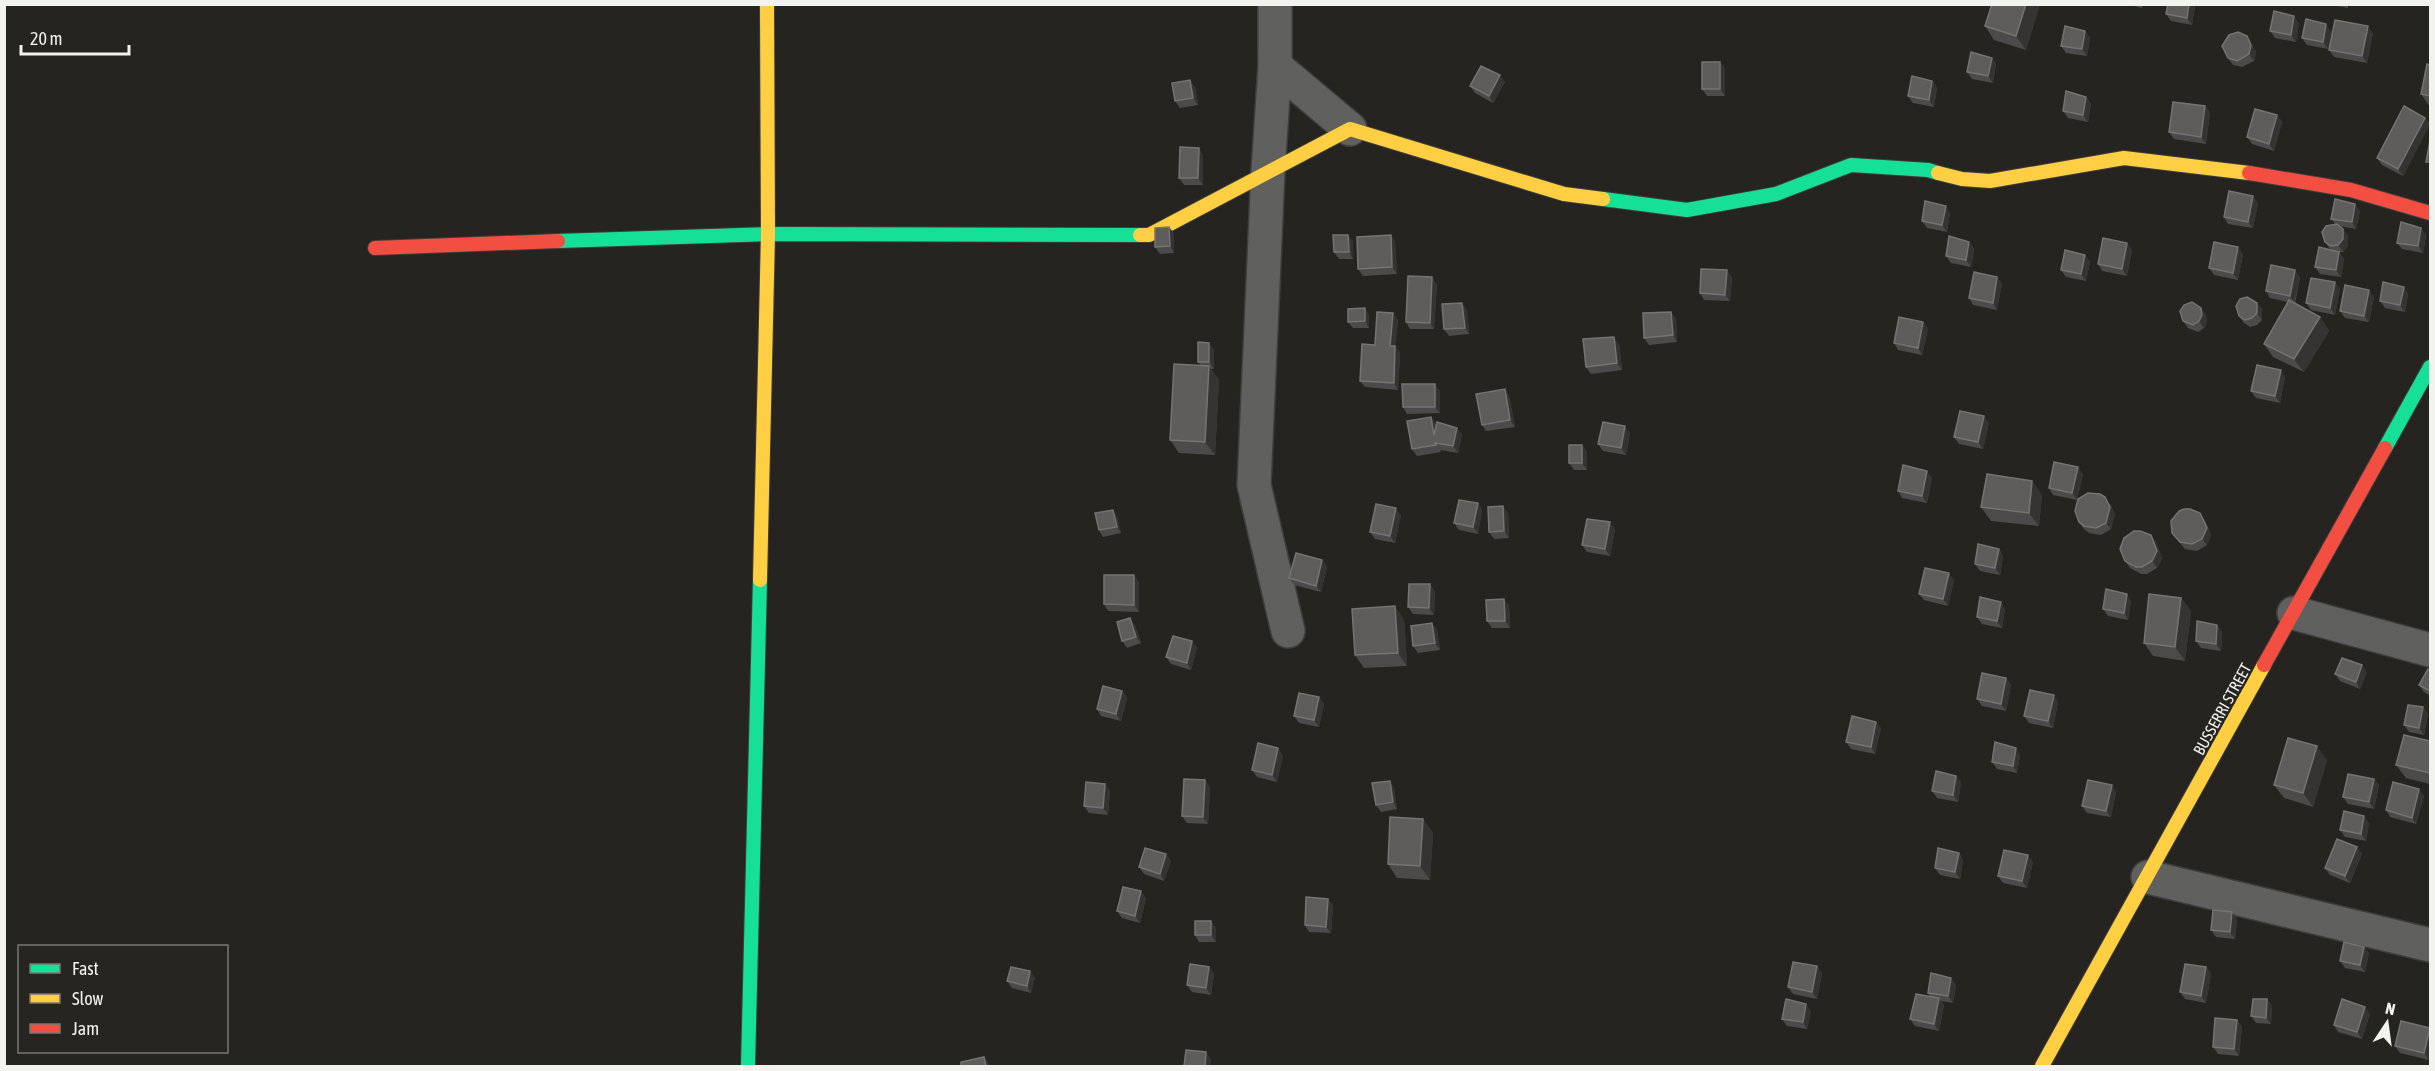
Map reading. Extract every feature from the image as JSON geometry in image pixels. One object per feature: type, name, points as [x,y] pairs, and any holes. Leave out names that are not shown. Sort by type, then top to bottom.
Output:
[{"type":"street","points":[[748,1066],[768,234],[767,4]]},
{"type":"street","points":[[1275,4],[1275,66],[1254,485],[1288,631]]},
{"type":"street","points":[[1275,66],[1350,129],[1564,194],[1687,210],[1776,194],[1851,165],[1928,170],[1962,179],[1990,181],[2124,158],[2257,174],[2351,190],[2430,213]]},
{"type":"street","points":[[375,248],[768,234],[1149,235],[1350,129]]},
{"type":"street","name":"BUSSERRI STREET","points":[[2042,1066],[2430,367]]},
{"type":"street","points":[[2294,613],[2430,650]]},
{"type":"street","points":[[2148,877],[2430,945]]},
{"type":"building","points":[[1992,4],[2026,4],[2016,36],[1985,26]]},
{"type":"building","points":[[2168,4],[2189,4],[2187,18],[2166,14]]},
{"type":"building","points":[[2274,11],[2294,16],[2291,35],[2270,31]]},
{"type":"building","points":[[2306,19],[2326,24],[2323,42],[2302,38]]},
{"type":"building","points":[[2335,20],[2368,26],[2362,56],[2329,50]]},
{"type":"building","points":[[2065,26],[2085,31],[2082,49],[2061,46]]},
{"type":"building","points":[[2238,32],[2247,36],[2251,45],[2249,54],[2237,61],[2228,58],[2222,46],[2229,35]]},
{"type":"building","points":[[1971,52],[1992,58],[1988,76],[1967,72]]},
{"type":"building","points":[[1702,62],[1720,62],[1720,89],[1702,89]]},
{"type":"building","points":[[2427,64],[2430,65],[2430,96],[2421,94]]},
{"type":"building","points":[[1481,66],[1500,75],[1489,96],[1470,86]]},
{"type":"building","points":[[1912,76],[1932,81],[1929,100],[1908,96]]},
{"type":"building","points":[[1190,80],[1193,98],[1175,101],[1172,83]]},
{"type":"building","points":[[2066,91],[2086,97],[2083,115],[2063,111]]},
{"type":"building","points":[[2173,102],[2205,106],[2201,137],[2169,132]]},
{"type":"building","points":[[2404,106],[2425,118],[2398,169],[2377,158]]},
{"type":"building","points":[[2255,109],[2277,115],[2269,144],[2247,137]]},
{"type":"building","points":[[2430,141],[2430,162],[2426,162]]},
{"type":"building","points":[[1180,147],[1199,148],[1198,178],[1179,178]]},
{"type":"building","points":[[2229,191],[2253,196],[2248,222],[2224,217]]},
{"type":"building","points":[[2335,199],[2355,204],[2352,222],[2331,219]]},
{"type":"building","points":[[1925,201],[1946,206],[1942,225],[1922,221]]},
{"type":"building","points":[[2401,222],[2421,228],[2418,246],[2397,243]]},
{"type":"building","points":[[2337,224],[2343,229],[2343,239],[2338,245],[2331,246],[2325,242],[2322,232],[2326,226]]},
{"type":"building","points":[[1169,227],[1170,246],[1155,247],[1155,228]]},
{"type":"building","points":[[1333,235],[1348,235],[1349,252],[1334,252]]},
{"type":"building","points":[[1391,235],[1392,267],[1358,269],[1357,237]]},
{"type":"building","points":[[1949,236],[1969,242],[1966,260],[1946,256]]},
{"type":"building","points":[[2103,238],[2127,243],[2122,269],[2098,264]]},
{"type":"building","points":[[2214,242],[2238,247],[2233,273],[2209,268]]},
{"type":"building","points":[[2319,247],[2339,252],[2336,270],[2315,267]]},
{"type":"building","points":[[2065,250],[2085,255],[2081,274],[2061,270]]},
{"type":"building","points":[[2271,265],[2295,270],[2290,296],[2266,291]]},
{"type":"building","points":[[1701,269],[1727,270],[1725,295],[1700,293]]},
{"type":"building","points":[[1974,272],[1997,277],[1993,303],[1969,298]]},
{"type":"building","points":[[1408,276],[1432,277],[1430,323],[1406,322]]},
{"type":"building","points":[[2311,278],[2335,282],[2330,308],[2306,303]]},
{"type":"building","points":[[2383,282],[2404,287],[2400,305],[2380,301]]},
{"type":"building","points":[[2345,285],[2369,290],[2364,316],[2340,311]]},
{"type":"building","points":[[2247,297],[2257,303],[2257,313],[2245,320],[2239,316],[2236,306],[2240,299]]},
{"type":"building","points":[[2289,300],[2320,317],[2294,359],[2264,344]]},
{"type":"building","points":[[2192,302],[2201,308],[2202,315],[2193,325],[2183,321],[2180,311],[2184,305]]},
{"type":"building","points":[[1462,303],[1465,328],[1444,329],[1442,304]]},
{"type":"building","points":[[1365,308],[1365,321],[1348,322],[1348,309]]},
{"type":"building","points":[[1377,312],[1393,313],[1390,346],[1395,346],[1394,383],[1360,381],[1362,344],[1375,345]]},
{"type":"building","points":[[1671,312],[1673,335],[1644,338],[1643,313]]},
{"type":"building","points":[[1899,317],[1923,322],[1918,348],[1894,343]]},
{"type":"building","points":[[1614,337],[1617,363],[1586,367],[1583,339]]},
{"type":"building","points":[[1198,342],[1209,343],[1209,362],[1198,362]]},
{"type":"building","points":[[1174,364],[1209,366],[1205,442],[1170,440]]},
{"type":"building","points":[[2257,365],[2281,370],[2275,396],[2251,391]]},
{"type":"building","points":[[1402,384],[1435,384],[1435,407],[1403,407]]},
{"type":"building","points":[[1505,389],[1510,420],[1482,425],[1476,394]]},
{"type":"building","points":[[1960,411],[1984,416],[1978,442],[1954,437]]},
{"type":"building","points":[[1431,417],[1434,435],[1437,422],[1457,428],[1453,446],[1435,443],[1436,445],[1412,449],[1407,421]]},
{"type":"building","points":[[1603,422],[1625,426],[1621,448],[1598,444]]},
{"type":"building","points":[[1569,445],[1582,445],[1582,463],[1569,463]]},
{"type":"building","points":[[2054,462],[2078,467],[2072,493],[2049,488]]},
{"type":"building","points":[[1903,465],[1927,471],[1922,496],[1898,491]]},
{"type":"building","points":[[1987,474],[2032,481],[2029,513],[1981,507]]},
{"type":"building","points":[[2088,493],[2105,497],[2110,507],[2106,523],[2096,528],[2084,526],[2079,522],[2075,511],[2078,499]]},
{"type":"building","points":[[1459,500],[1478,503],[1473,527],[1454,523]]},
{"type":"building","points":[[1376,504],[1396,508],[1390,536],[1370,532]]},
{"type":"building","points":[[1503,506],[1504,531],[1489,532],[1488,507]]},
{"type":"building","points":[[2184,509],[2200,513],[2207,528],[2202,539],[2192,544],[2180,542],[2172,533],[2171,521],[2179,511]]},
{"type":"building","points":[[1113,510],[1117,527],[1099,530],[1095,513]]},
{"type":"building","points":[[1587,519],[1610,522],[1605,549],[1582,545]]},
{"type":"building","points":[[2134,531],[2151,535],[2157,551],[2152,561],[2142,567],[2136,567],[2125,561],[2120,549],[2124,538]]},
{"type":"building","points":[[1978,544],[1999,549],[1995,568],[1975,564]]},
{"type":"building","points":[[1296,553],[1322,560],[1316,586],[1289,578]]},
{"type":"building","points":[[1925,568],[1949,573],[1943,599],[1919,594]]},
{"type":"building","points":[[1104,575],[1134,575],[1134,605],[1104,604]]},
{"type":"building","points":[[1409,584],[1430,584],[1429,608],[1408,607]]},
{"type":"building","points":[[2106,589],[2127,594],[2124,613],[2103,609]]},
{"type":"building","points":[[2149,594],[2181,598],[2175,647],[2144,643]]},
{"type":"building","points":[[1980,597],[2001,602],[1997,621],[1977,617]]},
{"type":"building","points":[[1504,599],[1505,621],[1487,621],[1486,600]]},
{"type":"building","points":[[1395,606],[1398,653],[1355,655],[1352,609]]},
{"type":"building","points":[[1130,618],[1136,637],[1122,641],[1117,622]]},
{"type":"building","points":[[2197,621],[2217,625],[2216,644],[2196,641]]},
{"type":"building","points":[[1432,623],[1435,643],[1413,646],[1411,626]]},
{"type":"building","points":[[1173,636],[1192,641],[1187,663],[1166,657]]},
{"type":"building","points":[[2342,658],[2362,665],[2356,682],[2335,674]]},
{"type":"building","points":[[2428,669],[2430,670],[2430,691],[2419,685]]},
{"type":"building","points":[[1982,673],[2006,678],[2001,704],[1977,699]]},
{"type":"building","points":[[1103,686],[1122,691],[1116,714],[1097,709]]},
{"type":"building","points":[[2030,690],[2054,695],[2048,721],[2024,716]]},
{"type":"building","points":[[1299,693],[1319,697],[1314,720],[1294,716]]},
{"type":"building","points":[[2408,705],[2423,707],[2419,728],[2404,725]]},
{"type":"building","points":[[1852,716],[1876,722],[1871,747],[1846,742]]},
{"type":"building","points":[[2404,735],[2430,741],[2430,773],[2396,765]]},
{"type":"building","points":[[2288,738],[2317,746],[2303,793],[2274,785]]},
{"type":"building","points":[[1995,742],[2016,748],[2013,766],[1992,762]]},
{"type":"building","points":[[1258,743],[1278,748],[1272,775],[1252,770]]},
{"type":"building","points":[[1936,771],[1956,776],[1953,795],[1932,791]]},
{"type":"building","points":[[2348,774],[2374,779],[2369,802],[2343,797]]},
{"type":"building","points":[[1184,779],[1205,780],[1203,817],[1182,816]]},
{"type":"building","points":[[2088,780],[2112,785],[2106,811],[2082,806]]},
{"type":"building","points":[[1390,781],[1393,802],[1376,805],[1372,783]]},
{"type":"building","points":[[1086,782],[1105,784],[1103,808],[1084,806]]},
{"type":"building","points":[[2393,782],[2419,789],[2412,818],[2386,810]]},
{"type":"building","points":[[2344,811],[2364,816],[2361,834],[2340,830]]},
{"type":"building","points":[[1390,817],[1423,819],[1420,866],[1388,864]]},
{"type":"building","points":[[2337,839],[2357,847],[2345,876],[2325,868]]},
{"type":"building","points":[[1145,848],[1166,854],[1160,874],[1139,867]]},
{"type":"building","points":[[1938,848],[1959,853],[1955,872],[1935,868]]},
{"type":"building","points":[[2004,850],[2028,855],[2022,881],[1998,876]]},
{"type":"building","points":[[1123,887],[1141,891],[1135,916],[1117,911]]},
{"type":"building","points":[[1306,897],[1328,899],[1326,927],[1305,925]]},
{"type":"building","points":[[2213,910],[2232,912],[2230,932],[2211,930]]},
{"type":"building","points":[[1195,921],[1211,921],[1211,935],[1195,935]]},
{"type":"building","points":[[2344,942],[2364,947],[2360,965],[2340,961]]},
{"type":"building","points":[[1793,962],[1817,966],[1812,992],[1788,987]]},
{"type":"building","points":[[1190,964],[1209,967],[1206,988],[1187,985]]},
{"type":"building","points":[[2185,964],[2206,967],[2201,996],[2180,992]]},
{"type":"building","points":[[1011,967],[1030,971],[1027,986],[1007,981]]},
{"type":"building","points":[[1931,973],[1951,978],[1948,996],[1928,993]]},
{"type":"building","points":[[1916,994],[1939,998],[1934,1024],[1910,1019]]},
{"type":"building","points":[[1786,999],[1806,1004],[1803,1022],[1782,1019]]},
{"type":"building","points":[[2253,999],[2267,999],[2266,1018],[2251,1016]]},
{"type":"building","points":[[2342,999],[2365,1007],[2357,1032],[2334,1025]]},
{"type":"building","points":[[2215,1018],[2237,1020],[2234,1049],[2213,1047]]},
{"type":"building","points":[[2401,1021],[2430,1028],[2424,1053],[2395,1046]]},
{"type":"building","points":[[1186,1050],[1206,1052],[1205,1066],[1184,1066]]},
{"type":"building","points":[[984,1057],[986,1066],[961,1066],[961,1062]]},
{"type":"traffic: fast","points":[[1603,199],[1687,210],[1776,194],[1851,165],[1928,170],[1938,173]]},
{"type":"traffic: fast","points":[[558,241],[768,234],[1140,235]]},
{"type":"traffic: fast","points":[[2385,448],[2430,367]]},
{"type":"traffic: fast","points":[[748,1066],[760,580]]},
{"type":"traffic: slow","points":[[760,580],[768,234],[767,4]]},
{"type":"traffic: slow","points":[[1140,235],[1149,235],[1350,129],[1564,194],[1603,199]]},
{"type":"traffic: slow","points":[[1938,173],[1962,179],[1990,181],[2124,158],[2249,173]]},
{"type":"traffic: slow","points":[[2042,1066],[2264,665]]},
{"type":"traffic: jam","points":[[2249,173],[2351,190],[2430,213]]},
{"type":"traffic: jam","points":[[375,248],[558,241]]},
{"type":"traffic: jam","points":[[2264,665],[2385,448]]}]
